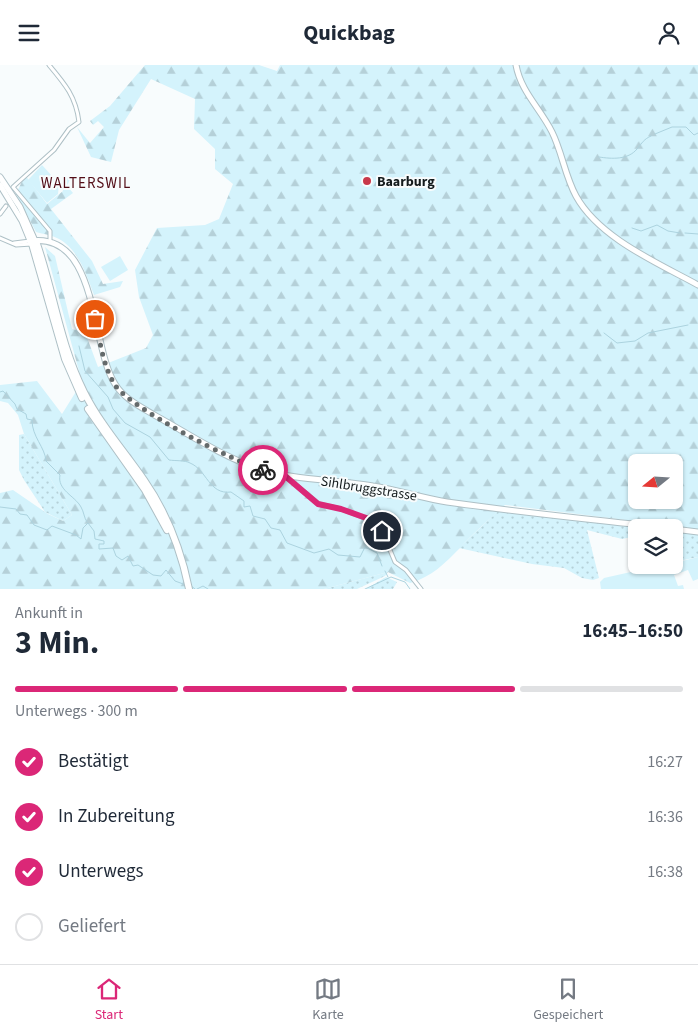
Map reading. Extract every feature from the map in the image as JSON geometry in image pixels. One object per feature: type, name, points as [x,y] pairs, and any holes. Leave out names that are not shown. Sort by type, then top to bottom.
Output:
[{"type":"highway","points":[[33,242],[60,344],[74,383],[96,421],[150,497],[179,559],[189,589]]},
{"type":"highway","points":[[179,559],[184,589]]},
{"type":"main road","points":[[516,65],[526,93],[553,133],[576,196],[593,219],[618,239],[698,285]]},
{"type":"main road","points":[[0,177],[20,207],[33,242]]},
{"type":"main road","points":[[0,185],[16,209],[33,242]]},
{"type":"main road","points":[[33,242],[50,241]]},
{"type":"main road","name":"Sihlbruggstrasse","points":[[50,241],[66,250],[82,275],[89,293],[108,370],[114,383],[124,395],[140,407],[232,458],[259,469],[284,475],[372,485],[453,503],[628,523]]},
{"type":"main road","points":[[683,530],[698,533]]},
{"type":"street","points":[[49,65],[71,91],[78,108],[79,122],[69,129],[54,150],[13,187],[50,231],[50,241]]},
{"type":"street","points":[[0,214],[6,207]]},
{"type":"street","points":[[0,238],[20,245],[33,242]]},
{"type":"street","points":[[284,475],[318,504],[341,509],[374,523],[382,531],[395,562],[406,570],[421,589]]},
{"type":"green space","points":[[145,65],[259,65],[277,71],[280,65],[698,65],[698,529],[683,527],[683,519],[628,520],[505,505],[438,569],[410,583],[388,572],[324,589],[0,589],[0,493],[13,490],[48,514],[63,521],[72,515],[24,434],[18,415],[8,403],[0,401],[0,385],[37,381],[62,414],[82,382],[45,247],[55,256],[72,329],[85,332],[98,367],[146,348],[153,335],[139,297],[135,270],[157,228],[205,225],[219,219],[233,184],[215,169],[215,149],[194,129],[195,99],[151,79],[119,130],[111,162],[91,157],[77,127],[90,143],[104,127],[98,121],[93,125],[90,121],[110,106]]},
{"type":"green space","points":[[42,165],[59,184],[58,194],[47,203],[28,180]]},
{"type":"green space","points":[[25,175],[47,204],[63,191],[61,185],[69,176],[70,179],[67,186],[73,193],[51,209],[92,261],[103,284],[123,281],[120,287],[94,295],[81,264],[72,249],[66,243],[56,238],[36,232],[16,194]]},
{"type":"green space","points":[[120,256],[128,270],[110,281],[101,267]]},
{"type":"green space","points":[[24,434],[72,515],[63,521],[45,512],[19,470],[19,435]]},
{"type":"green space","points":[[499,510],[628,525],[628,538],[622,539],[587,530],[599,578],[593,580],[582,578],[564,568],[532,564],[459,548]]},
{"type":"green space","points":[[683,532],[698,535],[698,557],[683,560]]},
{"type":"green space","points":[[698,557],[698,579],[693,581],[688,570],[683,572],[683,561]]},
{"type":"green space","points":[[388,572],[385,576],[357,589],[324,589]]},
{"type":"green space","points":[[628,573],[677,574],[674,575],[678,586],[683,585],[684,589],[601,589],[600,582],[604,578]]},
{"type":"green space","points":[[386,577],[397,582],[393,589],[366,589]]},
{"type":"waterway","points":[[655,134],[672,127],[686,127],[694,135],[698,133]]},
{"type":"waterway","points":[[599,157],[614,158],[629,155],[651,136]]},
{"type":"waterway","points":[[632,228],[641,231],[657,225],[668,231],[680,233]]},
{"type":"waterway","points":[[685,233],[698,234]]},
{"type":"waterway","points":[[604,333],[617,343],[635,341],[648,333],[688,325]]},
{"type":"waterway","points":[[79,346],[85,371],[108,397],[113,409],[125,423],[150,437],[169,460],[185,461],[196,466],[218,490],[231,492],[244,501],[244,507],[250,506],[253,516],[265,519],[271,528],[280,530],[287,543],[314,553],[329,549],[338,555],[360,557],[365,547],[377,553],[382,566]]},
{"type":"waterway","points":[[0,392],[3,391],[17,409],[26,414],[27,419],[32,420],[34,432],[46,461],[60,475],[61,485],[81,507],[87,522]]},
{"type":"waterway","points":[[0,507],[16,509],[20,514],[27,515],[34,525],[47,530],[52,526],[76,535],[81,539],[83,528],[88,523],[94,531],[95,539],[104,541],[104,544],[99,544],[99,549],[113,548],[116,556],[122,560],[128,556],[133,566],[138,565],[153,575],[161,576],[166,570],[175,581],[186,585]]},
{"type":"waterway","points":[[385,571],[388,577]]},
{"type":"waterway","points":[[365,589],[391,577],[405,582],[410,589]]},
{"type":"waterway","points":[[190,585],[195,589]]},
{"type":"waterway","points":[[197,589],[203,586],[208,589]]},
{"type":"way so far","points":[[95,319],[108,370],[114,383],[124,395],[140,407],[213,448],[232,458],[263,470]]},
{"type":"place","name":"Baarburg","points":[[367,181]]},
{"type":"district","name":"WALTERSWIL","points":[[86,183]]},
{"type":"route","points":[[263,470],[284,475],[318,504],[341,509],[369,519],[382,531]]}]
